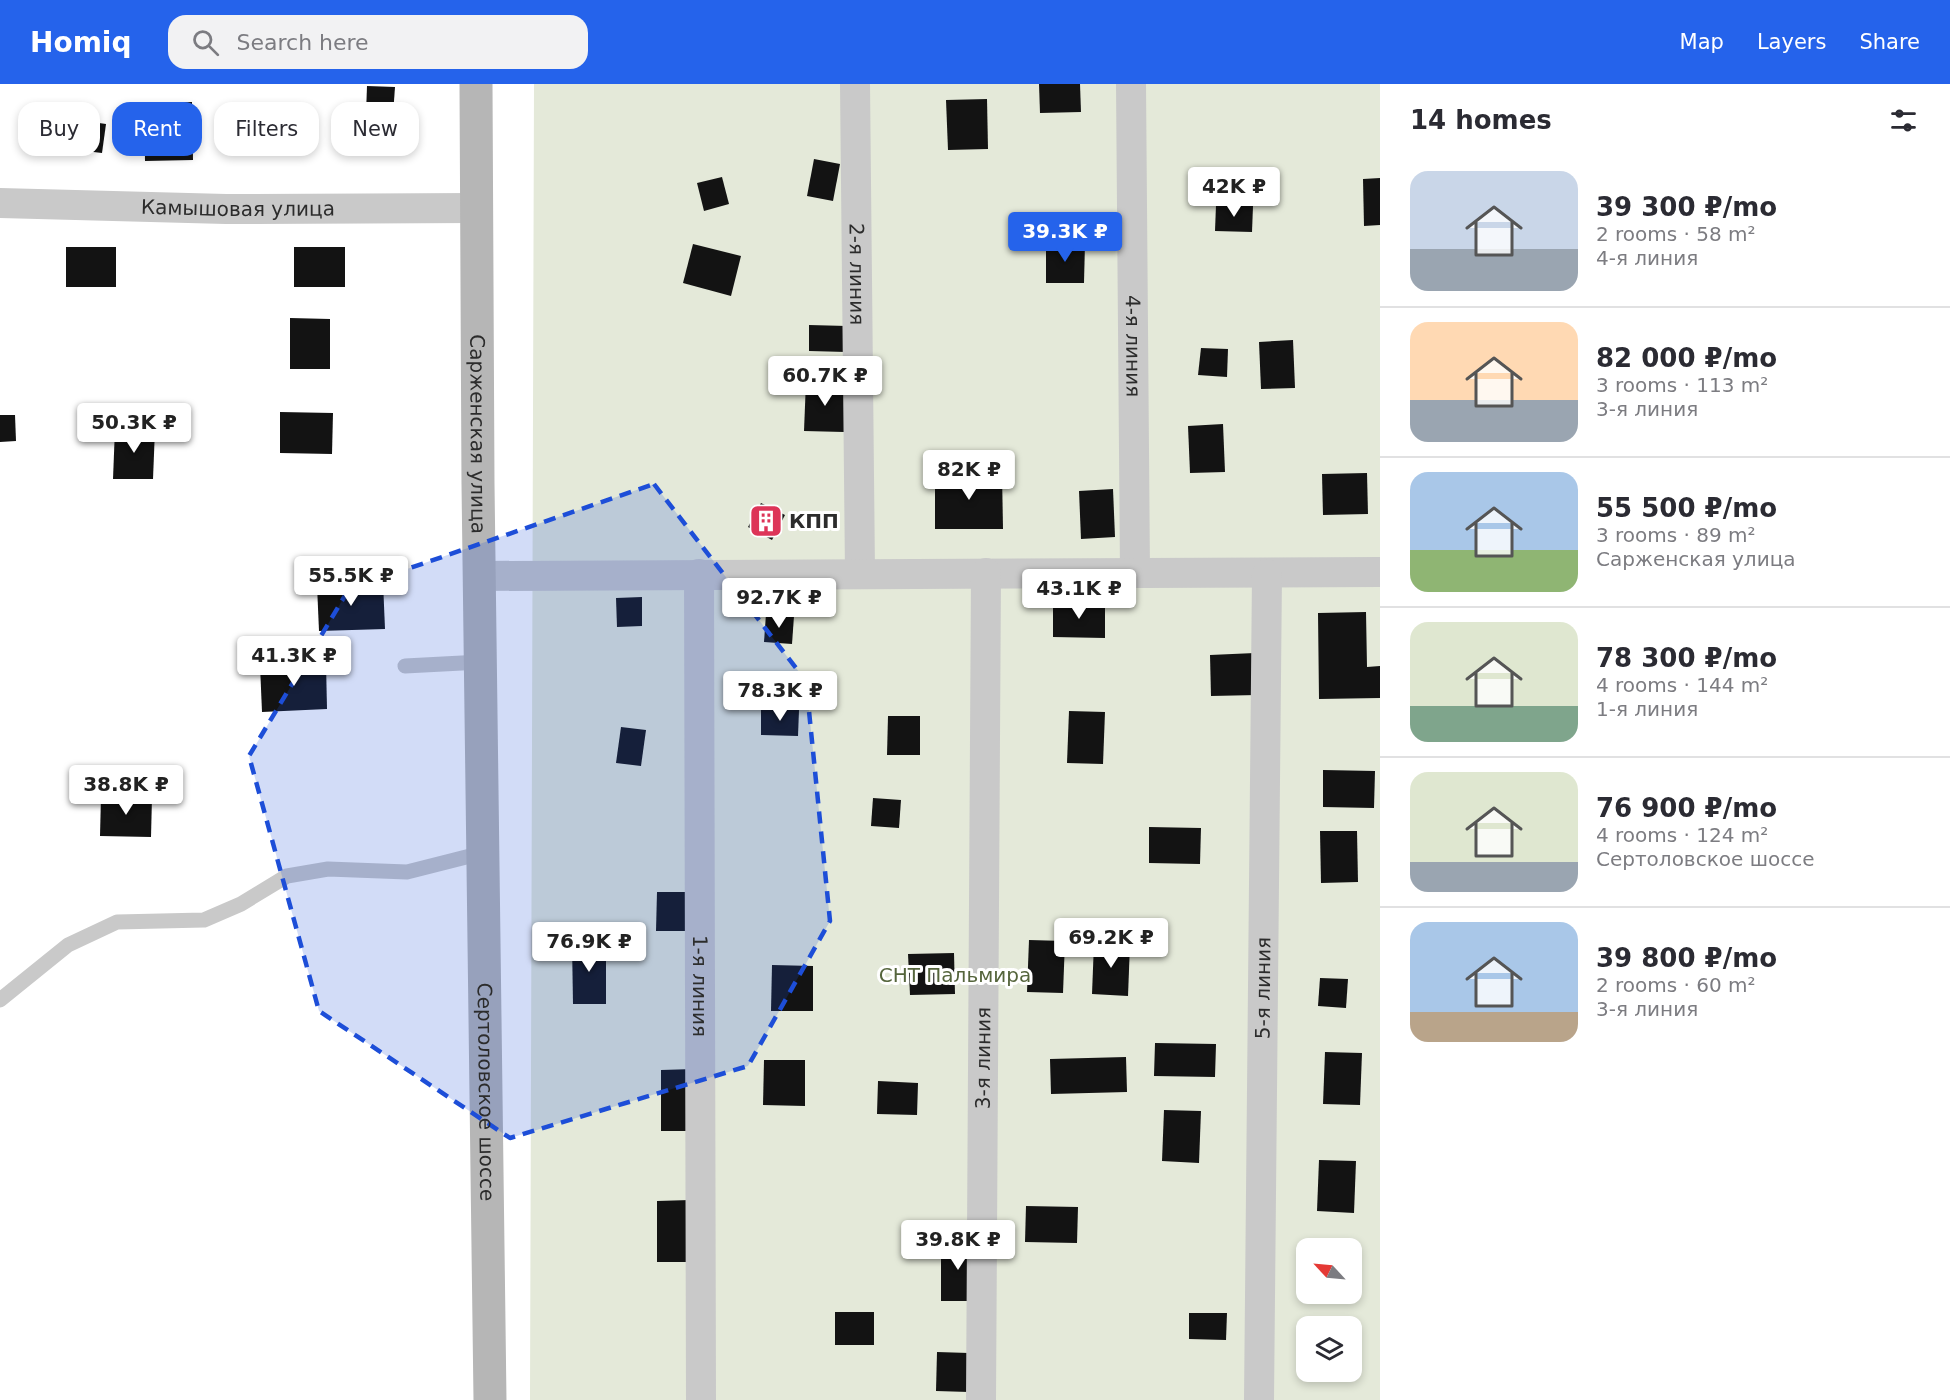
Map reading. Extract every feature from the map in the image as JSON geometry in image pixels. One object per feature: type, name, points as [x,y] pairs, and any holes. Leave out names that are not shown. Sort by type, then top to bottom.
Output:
[{"type":"main road","name":"Сарженская улица","points":[[476,84],[481,784]]},
{"type":"main road","name":"Сертоловское шоссе","points":[[481,784],[490,1400]]},
{"type":"street","name":"2-я линия","points":[[855,84],[860,573]]},
{"type":"street","name":"4-я линия","points":[[1131,84],[1136,573]]},
{"type":"street","name":"Камышовая улица","points":[[0,203],[226,209],[477,208]]},
{"type":"street","points":[[480,576],[1380,572]]},
{"type":"street","name":"3-я линия","points":[[981,1400],[986,573]]},
{"type":"street","name":"1-я линия","points":[[699,574],[701,1400]]},
{"type":"street","name":"5-я линия","points":[[1259,1400],[1267,574]]},
{"type":"lane","points":[[405,666],[480,662]]},
{"type":"lane","points":[[0,1000],[68,945],[117,922],[204,920],[241,904],[287,876],[328,868],[407,872],[482,854]]},
{"type":"highlighted area","points":[[654,484],[806,681],[830,921],[748,1066],[510,1138],[319,1011],[249,756],[349,589]]},
{"type":"green space","name":"СНТ Пальмира","points":[[534,84],[1380,84],[1380,1400],[530,1400]]},
{"type":"building","points":[[1039,84],[1080,84],[1081,112],[1040,113]]},
{"type":"building","points":[[367,86],[395,87],[394,102],[366,102]]},
{"type":"building","points":[[987,99],[988,149],[948,150],[946,100]]},
{"type":"building","points":[[100,123],[106,124],[102,153],[100,153]]},
{"type":"building","points":[[145,156],[193,156],[193,160],[145,161]]},
{"type":"building","points":[[814,159],[840,164],[833,201],[807,196]]},
{"type":"building","points":[[722,177],[729,204],[704,211],[697,183]]},
{"type":"building","points":[[1380,178],[1380,225],[1364,226],[1363,179]]},
{"type":"building","points":[[1216,205],[1253,206],[1252,232],[1215,231]]},
{"type":"building","points":[[1046,242],[1085,243],[1084,283],[1046,283]]},
{"type":"building","points":[[693,244],[741,256],[731,296],[683,283]]},
{"type":"building","points":[[66,247],[116,247],[116,287],[66,287]]},
{"type":"building","points":[[294,247],[345,247],[345,287],[294,287]]},
{"type":"building","points":[[290,318],[330,319],[330,369],[290,369]]},
{"type":"building","points":[[809,325],[847,326],[846,352],[809,351]]},
{"type":"building","points":[[1293,340],[1295,388],[1261,389],[1259,342]]},
{"type":"building","points":[[1201,348],[1228,349],[1227,377],[1198,375]]},
{"type":"building","points":[[806,381],[847,383],[844,432],[804,431]]},
{"type":"building","points":[[280,412],[333,413],[332,454],[280,453]]},
{"type":"building","points":[[0,415],[15,415],[16,441],[0,442]]},
{"type":"building","points":[[1223,424],[1225,472],[1190,473],[1188,426]]},
{"type":"building","points":[[115,428],[155,429],[153,479],[113,479]]},
{"type":"building","points":[[935,473],[1002,473],[1003,529],[935,529]]},
{"type":"building","points":[[1367,473],[1368,514],[1323,515],[1322,474]]},
{"type":"building","points":[[1113,489],[1115,537],[1081,539],[1079,491]]},
{"type":"building","name":"КПП","points":[[761,503],[785,515],[772,540],[748,527]]},
{"type":"building","points":[[383,582],[385,629],[319,631],[317,585]]},
{"type":"building","points":[[642,597],[642,626],[617,627],[616,598]]},
{"type":"building","points":[[1053,601],[1105,602],[1105,638],[1053,637]]},
{"type":"building","points":[[1366,612],[1367,667],[1380,666],[1380,698],[1319,699],[1318,613]]},
{"type":"building","points":[[766,614],[794,616],[792,644],[764,642]]},
{"type":"building","points":[[1255,653],[1257,695],[1211,696],[1210,655]]},
{"type":"building","points":[[326,663],[327,709],[262,712],[260,665]]},
{"type":"building","points":[[761,709],[799,710],[798,736],[761,735]]},
{"type":"building","points":[[1069,711],[1105,712],[1103,764],[1067,763]]},
{"type":"building","points":[[888,716],[920,716],[920,755],[887,755]]},
{"type":"building","points":[[621,727],[646,730],[641,766],[616,763]]},
{"type":"building","points":[[1323,770],[1375,771],[1374,808],[1323,807]]},
{"type":"building","points":[[101,796],[152,797],[151,837],[100,836]]},
{"type":"building","points":[[873,798],[901,800],[899,828],[871,826]]},
{"type":"building","points":[[1149,827],[1201,828],[1200,864],[1149,863]]},
{"type":"building","points":[[1320,831],[1357,831],[1358,882],[1321,883]]},
{"type":"building","points":[[657,892],[689,892],[689,931],[656,931]]},
{"type":"building","points":[[1029,940],[1065,941],[1063,993],[1027,992]]},
{"type":"building","points":[[606,942],[606,1004],[573,1004],[572,943]]},
{"type":"building","points":[[1094,943],[1130,944],[1128,996],[1092,994]]},
{"type":"building","points":[[954,953],[955,994],[910,995],[908,954]]},
{"type":"building","points":[[772,965],[813,966],[813,1011],[771,1011]]},
{"type":"building","points":[[1320,978],[1348,979],[1346,1008],[1318,1006]]},
{"type":"building","points":[[1155,1043],[1216,1044],[1215,1077],[1154,1076]]},
{"type":"building","points":[[1325,1052],[1362,1053],[1360,1105],[1323,1104]]},
{"type":"building","points":[[1126,1057],[1127,1092],[1051,1094],[1050,1059]]},
{"type":"building","points":[[764,1060],[805,1060],[805,1106],[763,1105]]},
{"type":"building","points":[[694,1069],[694,1131],[661,1131],[661,1070]]},
{"type":"building","points":[[878,1081],[918,1083],[917,1115],[877,1114]]},
{"type":"building","points":[[1164,1110],[1201,1111],[1199,1163],[1162,1161]]},
{"type":"building","points":[[1319,1160],[1356,1161],[1354,1213],[1317,1211]]},
{"type":"building","points":[[690,1200],[691,1262],[657,1262],[657,1201]]},
{"type":"building","points":[[1026,1206],[1078,1207],[1077,1243],[1025,1242]]},
{"type":"building","points":[[941,1240],[974,1240],[975,1301],[941,1301]]},
{"type":"building","points":[[835,1312],[874,1312],[874,1345],[835,1345]]},
{"type":"building","points":[[1189,1313],[1227,1313],[1226,1340],[1189,1339]]},
{"type":"building","points":[[937,1352],[969,1353],[969,1392],[936,1391]]},
{"type":"place","name":"КПП","points":[[766,521]]}]
